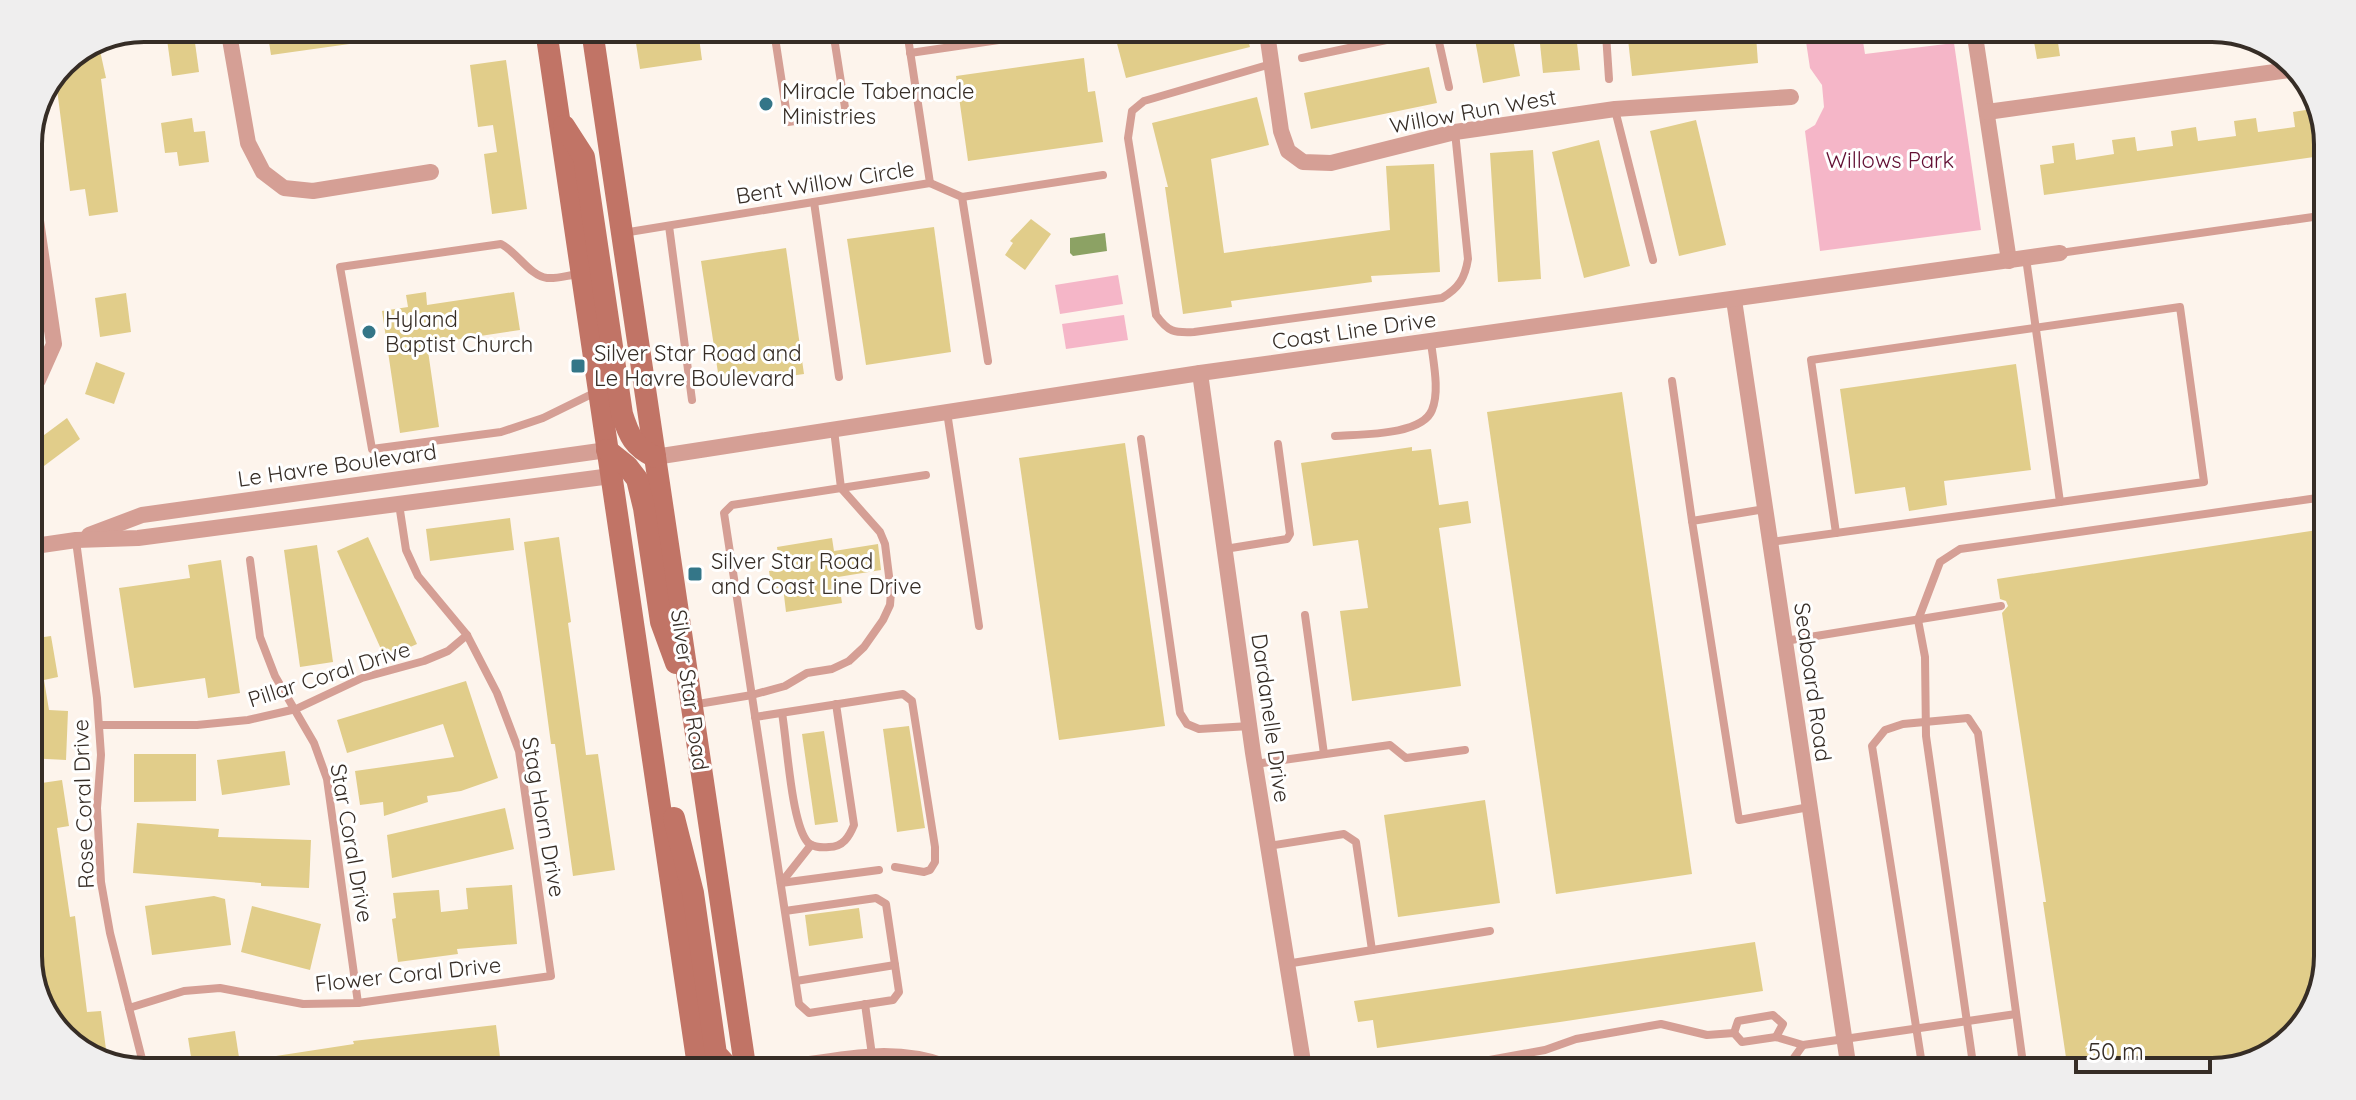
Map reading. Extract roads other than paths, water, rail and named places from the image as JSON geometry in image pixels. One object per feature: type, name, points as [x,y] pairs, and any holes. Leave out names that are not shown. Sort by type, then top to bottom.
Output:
[{"type":"main road","points":[[548,42],[697,1058]]},
{"type":"main road","name":"Silver Star Road","points":[[594,42],[744,1058]]},
{"type":"main road","points":[[559,118],[584,157],[622,414],[629,436],[639,449],[655,457]]},
{"type":"main road","points":[[607,450],[637,479],[661,622],[692,705]]},
{"type":"main road","points":[[644,704],[693,893],[716,1054],[720,1058]]},
{"type":"street","points":[[230,42],[248,143],[263,172],[284,188],[313,191],[431,172]]},
{"type":"street","name":"Willow Run West","points":[[1268,42],[1281,131],[1288,151],[1303,162],[1331,163],[1455,132],[1615,109],[1791,97]]},
{"type":"street","points":[[1976,42],[2017,259]]},
{"type":"street","points":[[1987,112],[2283,71]]},
{"type":"street","name":"Coast Line Drive","points":[[655,457],[1200,373],[2060,253]]},
{"type":"street","points":[[42,262],[54,344],[42,371]]},
{"type":"street","name":"Seaboard Road","points":[[1734,300],[1847,1058]]},
{"type":"street","name":"Dardanelle Drive","points":[[1200,373],[1255,764],[1302,1058]]},
{"type":"street","name":"Le Havre Boulevard","points":[[76,540],[142,515],[607,450]]},
{"type":"street","name":"Le Havre Boulevard","points":[[42,545],[76,540],[138,538],[611,476]]},
{"type":"street","points":[[896,1058],[917,1058]]},
{"type":"lane","points":[[776,42],[788,122],[846,114],[835,42]]},
{"type":"lane","name":"Bent Willow Circle","points":[[622,234],[930,183],[908,42]]},
{"type":"lane","points":[[910,53],[985,42]]},
{"type":"lane","points":[[1302,58],[1377,42]]},
{"type":"lane","points":[[1439,42],[1449,87]]},
{"type":"lane","points":[[1607,42],[1609,79]]},
{"type":"lane","points":[[1271,64],[1144,101],[1132,111],[1128,138],[1156,315],[1166,330],[1194,332],[1442,298],[1456,290],[1465,276],[1468,259],[1455,132]]},
{"type":"lane","points":[[1615,109],[1653,260]]},
{"type":"lane","points":[[930,183],[962,197],[1103,175]]},
{"type":"lane","points":[[962,197],[988,361]]},
{"type":"lane","points":[[814,202],[839,377]]},
{"type":"lane","points":[[2060,253],[2314,217]]},
{"type":"lane","points":[[669,226],[692,400]]},
{"type":"lane","points":[[581,274],[547,278],[536,274],[514,251],[501,244],[340,267],[372,449],[501,432],[543,418],[599,390]]},
{"type":"lane","points":[[2017,259],[2035,327],[2060,502]]},
{"type":"lane","points":[[1770,542],[1836,533],[2204,482],[2180,307],[1811,360],[1836,533]]},
{"type":"lane","points":[[1335,436],[1408,429],[1428,417],[1433,409],[1434,387],[1431,342]]},
{"type":"lane","points":[[1672,381],[1739,820],[1809,807]]},
{"type":"lane","points":[[947,412],[979,626]]},
{"type":"lane","points":[[692,705],[785,686],[807,673],[832,669],[849,661],[864,647],[890,605],[885,544],[880,532],[841,488],[834,430]]},
{"type":"lane","points":[[1141,439],[1180,713],[1187,724],[1199,729],[1250,726]]},
{"type":"lane","points":[[1225,549],[1287,539],[1290,534],[1278,444]]},
{"type":"lane","points":[[785,911],[876,898],[886,904],[899,992],[893,1000],[809,1013],[799,1004],[724,513],[732,505],[926,475]]},
{"type":"lane","points":[[1972,1058],[1926,721],[1925,657],[1918,620],[1940,562],[1960,549],[2314,498]]},
{"type":"lane","name":"Stag Horn Drive","points":[[398,503],[406,550],[418,576],[467,635],[497,693],[519,751],[551,976]]},
{"type":"lane","points":[[1692,521],[1765,509]]},
{"type":"lane","name":"Rose Coral Drive","points":[[76,540],[99,725],[101,755],[97,808],[101,882],[142,1058]]},
{"type":"lane","name":"Star Coral Drive","points":[[250,560],[260,637],[275,676],[314,743],[327,779],[358,1003]]},
{"type":"lane","points":[[1784,641],[2001,606]]},
{"type":"lane","points":[[1305,615],[1324,754]]},
{"type":"lane","name":"Pillar Coral Drive","points":[[99,725],[197,725],[248,720],[296,709],[362,678],[448,651],[467,635]]},
{"type":"lane","points":[[755,717],[903,694],[912,701],[935,862],[930,870],[924,872],[895,867]]},
{"type":"lane","points":[[782,713],[796,810],[805,839],[811,845],[831,848],[850,837],[854,825],[836,704]]},
{"type":"lane","points":[[1921,1058],[1872,746],[1885,730],[1926,721],[1968,718],[1978,733],[2022,1058]]},
{"type":"lane","points":[[1255,764],[1390,745],[1406,758],[1465,750]]},
{"type":"lane","points":[[1268,846],[1344,834],[1356,842],[1372,950]]},
{"type":"lane","points":[[781,883],[811,845]]},
{"type":"lane","points":[[781,883],[879,870]]},
{"type":"lane","points":[[1286,964],[1490,931]]},
{"type":"lane","points":[[796,981],[895,965]]},
{"type":"lane","name":"Flower Coral Drive","points":[[129,1008],[184,991],[220,988],[303,1004],[358,1003],[551,976]]},
{"type":"lane","points":[[861,1058],[865,1004]]},
{"type":"lane","points":[[1734,1033],[1742,1042],[1776,1037],[1803,1045],[2016,1014]]},
{"type":"lane","points":[[1734,1033],[1738,1021],[1773,1015],[1783,1024],[1776,1037]]},
{"type":"lane","points":[[1501,1058],[1545,1050],[1576,1039],[1661,1024],[1707,1035],[1734,1033]]},
{"type":"lane","points":[[1794,1058],[1803,1045]]},
{"type":"place","name":"Miracle Tabernacle Ministries","points":[[766,104]]},
{"type":"place","name":"Hyland Baptist Church","points":[[369,332]]},
{"type":"place","name":"Silver Star Road and Le Havre Boulevard","points":[[578,366]]},
{"type":"place","name":"Silver Star Road and Coast Line Drive","points":[[695,574]]},
{"type":"park label","name":"Willows Park","points":[[1890,160]]}]
